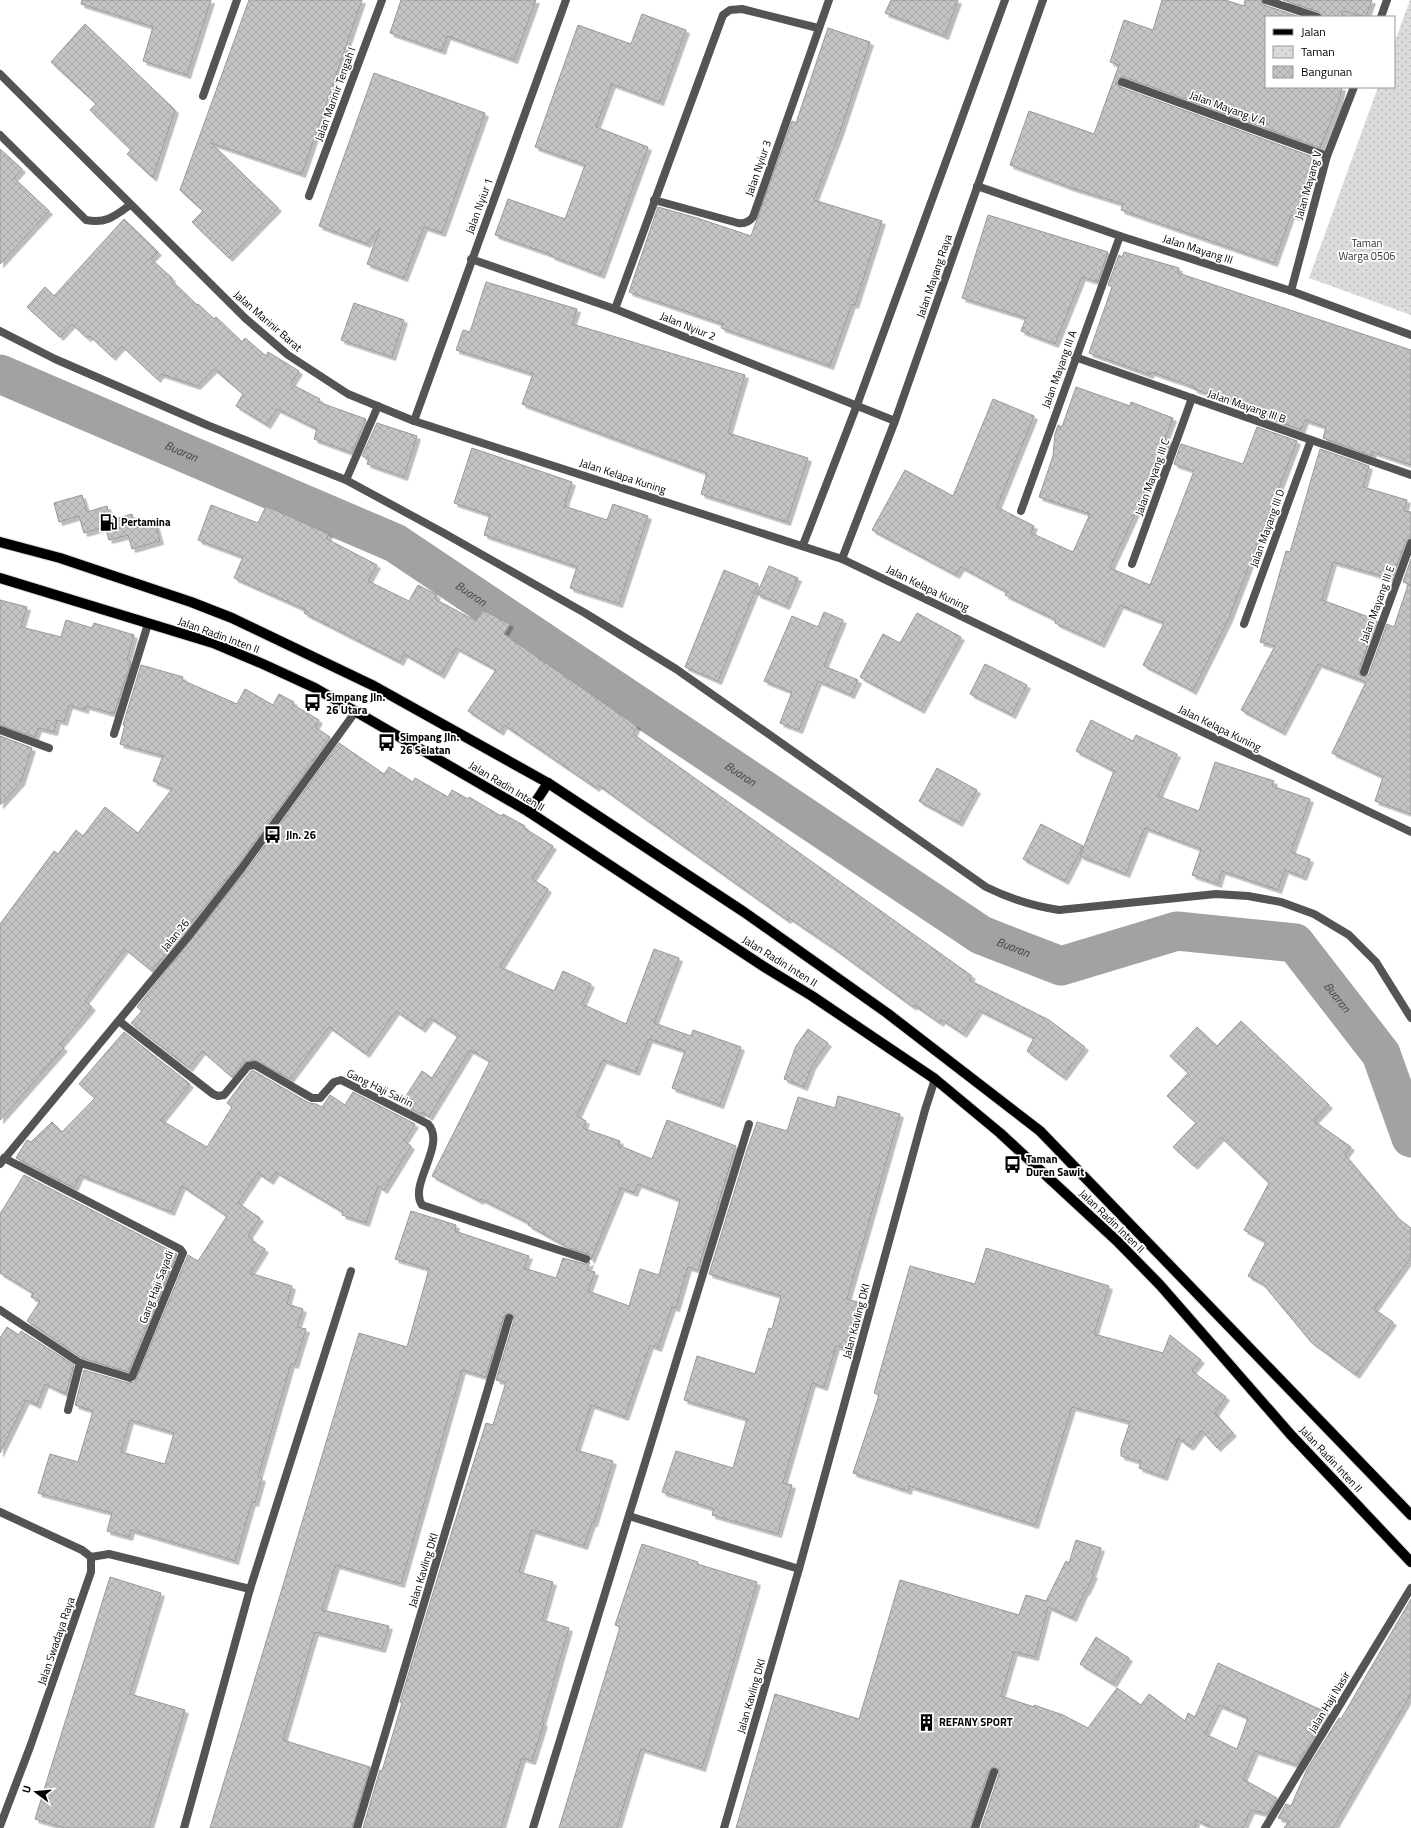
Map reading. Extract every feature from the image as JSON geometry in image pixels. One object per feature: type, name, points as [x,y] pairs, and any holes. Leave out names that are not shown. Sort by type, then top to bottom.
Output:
[{"type":"main road","name":"Jalan Radin Inten II","points":[[0,542],[60,558],[118,576],[191,602],[232,618],[374,686],[548,784],[744,912],[887,1013],[1040,1131],[1411,1515]]},
{"type":"main road","name":"Jalan Radin Inten II","points":[[0,578],[213,643],[315,688],[529,812],[766,968],[812,996],[935,1079],[1000,1133],[1117,1241],[1160,1285],[1291,1435],[1411,1562]]},
{"type":"main road","points":[[529,812],[548,784]]},
{"type":"street","points":[[203,96],[237,0]]},
{"type":"street","name":"Jalan Marinir Tengah I","points":[[309,196],[382,0]]},
{"type":"street","name":"Jalan Nyiur 1","points":[[414,420],[566,0]]},
{"type":"street","name":"Jalan Nyiur 3","points":[[654,200],[742,224],[753,217],[829,0]]},
{"type":"street","points":[[803,545],[857,405],[1005,0]]},
{"type":"street","name":"Jalan Mayang Raya","points":[[842,559],[895,421],[1043,0]]},
{"type":"street","points":[[1266,0],[1314,16]]},
{"type":"street","points":[[1381,16],[1387,0]]},
{"type":"street","points":[[615,309],[723,14],[730,10],[742,9],[818,28]]},
{"type":"street","name":"Jalan Marinir Barat","points":[[0,74],[245,318],[288,355],[348,394],[414,420]]},
{"type":"street","name":"Jalan Mayang V A","points":[[1122,82],[1327,156]]},
{"type":"street","name":"Jalan Mayang V","points":[[1291,291],[1327,156],[1354,88]]},
{"type":"street","points":[[0,135],[86,220],[94,222],[109,220],[130,204]]},
{"type":"street","name":"Jalan Mayang III","points":[[977,186],[1120,236],[1291,291],[1411,335]]},
{"type":"street","name":"Jalan Mayang III A","points":[[1020,511],[1120,236]]},
{"type":"street","name":"Jalan Nyiur 2","points":[[471,259],[615,309],[895,421]]},
{"type":"street","points":[[0,331],[55,360],[207,425],[346,480],[442,532],[585,613],[676,669],[986,887],[1012,899],[1036,907],[1059,910],[1216,894],[1248,896],[1281,902],[1314,914],[1349,935],[1376,962],[1411,1018]]},
{"type":"street","name":"Jalan Mayang III B","points":[[1075,357],[1411,475]]},
{"type":"street","name":"Jalan Mayang III C","points":[[1132,564],[1192,398]]},
{"type":"street","points":[[346,480],[378,406]]},
{"type":"street","name":"Jalan Kelapa Kuning","points":[[414,420],[803,545],[842,559],[1411,832]]},
{"type":"street","name":"Jalan Mayang III D","points":[[1244,624],[1311,440]]},
{"type":"street","name":"Jalan Mayang III E","points":[[1364,672],[1411,543]]},
{"type":"street","points":[[114,734],[148,624]]},
{"type":"street","name":"Jalan 26","points":[[2,1161],[119,1021],[242,868],[356,711]]},
{"type":"street","points":[[0,730],[49,748]]},
{"type":"street","name":"Gang Haji Sairin","points":[[119,1021],[213,1094],[224,1095],[248,1066],[255,1065],[312,1098],[320,1098],[334,1082],[341,1080],[428,1124],[432,1130],[433,1141],[418,1198],[422,1205],[586,1259]]},
{"type":"street","name":"Jalan Kavling DKI","points":[[724,1828],[799,1569],[935,1079]]},
{"type":"street","points":[[533,1828],[749,1124]]},
{"type":"street","name":"Gang Haji Sayadi","points":[[0,1310],[80,1363],[128,1378],[132,1377],[183,1252],[173,1245],[2,1161]]},
{"type":"street","points":[[184,1828],[250,1589],[351,1271]]},
{"type":"street","name":"Jalan Kavling DKI","points":[[357,1828],[509,1318]]},
{"type":"street","points":[[68,1410],[80,1363]]},
{"type":"street","points":[[0,1512],[82,1550],[91,1557],[109,1554],[250,1589]]},
{"type":"street","points":[[629,1516],[799,1569]]},
{"type":"street","name":"Jalan Swadaya Raya","points":[[0,1826],[30,1748],[91,1572],[91,1557]]},
{"type":"street","name":"Jalan Haji Nasir","points":[[1265,1828],[1411,1588]]},
{"type":"street","points":[[976,1828],[994,1772]]},
{"type":"green space","name":"Taman Warga 0506","points":[[1411,0],[1411,315],[1309,278],[1378,88],[1395,88],[1395,41]]},
{"type":"building","points":[[82,0],[211,0],[187,75],[143,61],[153,27],[81,4]]},
{"type":"building","points":[[249,0],[362,0],[302,174],[211,143],[278,208],[229,258],[192,222],[203,211],[180,190]]},
{"type":"building","points":[[401,0],[536,0],[514,60],[447,36],[442,51],[390,33]]},
{"type":"building","points":[[891,0],[958,0],[945,36],[885,13]]},
{"type":"building","points":[[1162,0],[1225,0],[1244,6],[1245,0],[1261,0],[1264,5],[1297,16],[1265,16],[1265,88],[1342,88],[1339,102],[1320,148],[1124,77],[1117,80],[1120,87],[1316,158],[1297,217],[1291,215],[1274,263],[1121,210],[1123,204],[1072,188],[1010,165],[1029,111],[1094,134],[1119,65],[1110,62],[1124,20],[1153,30]]},
{"type":"building","points":[[1283,0],[1372,0],[1366,16],[1343,11],[1342,16],[1321,16],[1319,12]]},
{"type":"building","points":[[642,14],[686,30],[660,102],[612,84],[596,127],[648,147],[601,275],[551,256],[552,255],[495,235],[508,199],[565,219],[585,165],[535,147],[578,25],[631,44]]},
{"type":"building","points":[[85,24],[175,110],[153,178],[127,154],[131,150],[90,110],[96,104],[51,62]]},
{"type":"building","points":[[828,28],[870,42],[840,132],[814,200],[882,221],[855,305],[852,304],[830,366],[721,328],[723,324],[629,292],[658,207],[751,236],[792,121],[796,123]]},
{"type":"building","points":[[374,73],[485,113],[442,233],[424,227],[404,278],[367,264],[380,228],[367,244],[319,226]]},
{"type":"building","points":[[0,149],[22,169],[14,178],[49,211],[0,264]]},
{"type":"building","points":[[988,215],[1108,252],[1098,282],[1082,277],[1055,344],[1021,331],[1026,318],[962,298]]},
{"type":"building","points":[[124,219],[158,252],[151,259],[172,278],[171,280],[197,305],[198,304],[214,319],[216,317],[242,342],[245,338],[266,356],[268,352],[299,371],[291,384],[320,399],[318,402],[366,419],[352,453],[314,439],[317,429],[277,409],[267,425],[236,406],[243,394],[214,369],[197,386],[161,374],[157,379],[122,346],[112,357],[90,336],[87,338],[72,324],[60,337],[27,307],[45,287],[54,296]]},
{"type":"building","points":[[1124,252],[1179,268],[1178,273],[1411,350],[1411,465],[1373,452],[1372,456],[1323,438],[1326,427],[1305,420],[1301,430],[1261,416],[1262,413],[1194,389],[1194,387],[1151,372],[1150,375],[1089,353],[1112,287],[1108,285],[1119,255],[1122,257]]},
{"type":"building","points":[[486,282],[577,309],[572,324],[745,375],[728,433],[808,458],[787,522],[701,494],[707,473],[522,404],[533,374],[456,350],[463,330],[470,332]]},
{"type":"building","points":[[354,303],[404,320],[392,357],[341,340]]},
{"type":"building","points":[[1076,387],[1130,406],[1131,402],[1173,418],[1165,439],[1171,441],[1163,461],[1157,459],[1136,512],[1110,568],[1150,585],[1194,471],[1174,464],[1181,444],[1243,464],[1257,427],[1297,441],[1229,618],[1193,691],[1143,665],[1164,623],[1120,605],[1101,644],[1055,623],[1056,620],[1005,595],[1007,592],[961,567],[956,575],[872,530],[905,470],[953,496],[993,399],[1034,416],[997,507],[1034,526],[1031,533],[1073,552],[1090,514],[1039,497],[1053,456],[1055,434],[1058,425],[1062,427]]},
{"type":"building","points":[[377,423],[417,436],[404,477],[367,464],[369,459],[362,456]]},
{"type":"building","points":[[472,448],[572,482],[564,506],[607,520],[613,504],[648,516],[619,604],[570,588],[577,567],[484,535],[490,515],[454,503]]},
{"type":"building","points":[[1320,449],[1369,466],[1363,487],[1407,500],[1404,511],[1411,512],[1411,538],[1406,541],[1392,579],[1333,562],[1322,600],[1377,620],[1359,670],[1360,675],[1365,677],[1369,674],[1387,624],[1394,627],[1408,585],[1411,585],[1411,814],[1375,801],[1383,777],[1332,753],[1366,682],[1318,664],[1282,732],[1241,710],[1275,646],[1260,642],[1286,551],[1290,552]]},
{"type":"building","name":"Pertamina","points":[[82,495],[87,512],[107,506],[111,520],[132,514],[136,528],[155,522],[160,541],[132,549],[128,535],[109,540],[105,527],[84,533],[79,516],[59,522],[54,503]]},
{"type":"building","points":[[211,505],[258,523],[266,506],[329,534],[327,539],[377,565],[368,581],[409,601],[418,585],[437,595],[435,599],[476,621],[483,610],[510,624],[504,634],[637,726],[633,734],[972,976],[969,980],[1049,1020],[1085,1047],[1063,1077],[1027,1051],[1034,1038],[979,1010],[963,1034],[942,1020],[940,1023],[914,1005],[913,1007],[836,950],[789,918],[787,920],[598,785],[596,788],[504,725],[500,732],[468,711],[496,670],[456,648],[441,675],[404,654],[400,662],[304,613],[306,610],[234,578],[243,557],[198,540]]},
{"type":"building","points":[[1411,559],[1411,585],[1403,582]]},
{"type":"building","points":[[769,566],[798,578],[786,606],[757,594]]},
{"type":"building","points":[[724,570],[758,584],[718,681],[685,667]]},
{"type":"building","points":[[0,600],[27,607],[21,627],[61,637],[66,620],[92,628],[94,623],[134,635],[127,660],[131,662],[114,714],[86,706],[85,710],[69,705],[64,722],[57,720],[54,732],[38,728],[35,737],[0,725]]},
{"type":"building","points":[[824,612],[843,620],[824,666],[858,680],[851,695],[818,681],[799,730],[780,723],[792,692],[764,681],[792,616],[818,627]]},
{"type":"building","points":[[917,613],[961,637],[921,710],[860,677],[883,634],[900,643]]},
{"type":"building","points":[[985,664],[1027,685],[1012,715],[970,694]]},
{"type":"building","points":[[141,665],[183,677],[182,680],[237,704],[245,689],[273,705],[279,694],[294,702],[292,704],[319,720],[315,727],[330,737],[238,865],[152,971],[125,949],[85,1001],[92,1007],[60,1045],[64,1048],[0,1120],[0,924],[54,851],[58,854],[76,830],[83,836],[105,807],[138,833],[172,789],[153,781],[163,756],[120,744],[125,725],[123,725]]},
{"type":"building","points":[[1091,720],[1133,741],[1136,735],[1177,754],[1158,796],[1199,811],[1215,762],[1274,781],[1272,786],[1310,799],[1291,852],[1310,859],[1303,877],[1285,870],[1278,890],[1222,871],[1218,884],[1192,875],[1201,849],[1145,828],[1126,874],[1080,856],[1114,771],[1076,751]]},
{"type":"building","points":[[0,736],[32,748],[21,782],[0,805]]},
{"type":"building","points":[[339,743],[384,774],[389,767],[413,782],[415,778],[448,797],[452,790],[468,799],[469,797],[501,816],[503,814],[525,826],[524,828],[553,846],[532,879],[548,889],[500,967],[554,991],[563,971],[591,984],[582,1004],[626,1024],[654,949],[679,958],[654,1023],[691,1036],[693,1030],[741,1047],[720,1105],[672,1088],[685,1051],[649,1039],[636,1072],[603,1060],[577,1116],[586,1121],[583,1128],[620,1141],[618,1145],[652,1159],[667,1120],[736,1146],[698,1270],[688,1267],[676,1308],[672,1307],[658,1348],[650,1345],[625,1417],[591,1405],[576,1450],[613,1461],[594,1523],[592,1523],[584,1546],[532,1530],[519,1572],[553,1582],[542,1620],[569,1628],[542,1722],[544,1723],[532,1761],[522,1758],[501,1828],[363,1828],[380,1770],[382,1771],[402,1703],[400,1702],[486,1423],[493,1425],[506,1382],[496,1380],[514,1320],[513,1315],[508,1313],[504,1316],[486,1377],[462,1370],[401,1584],[336,1565],[322,1610],[389,1626],[382,1649],[315,1632],[283,1740],[370,1767],[352,1828],[210,1828],[359,1333],[407,1347],[429,1269],[395,1259],[411,1211],[456,1225],[455,1231],[529,1256],[524,1268],[556,1278],[563,1258],[585,1264],[590,1262],[587,1270],[595,1272],[588,1291],[629,1306],[640,1269],[659,1275],[680,1200],[638,1184],[634,1193],[621,1188],[591,1260],[588,1254],[569,1248],[528,1225],[529,1223],[481,1199],[480,1201],[432,1176],[490,1061],[470,1050],[429,1117],[422,1112],[421,1114],[401,1104],[422,1071],[432,1078],[458,1036],[430,1018],[422,1029],[396,1011],[366,1054],[329,1027],[290,1079],[255,1060],[244,1062],[232,1077],[202,1051],[189,1068],[131,1023],[142,1011],[137,1007],[246,871]]},
{"type":"building","points":[[937,768],[977,790],[959,823],[919,801]]},
{"type":"building","points":[[1041,824],[1083,846],[1065,881],[1023,859]]},
{"type":"building","points":[[1241,1021],[1329,1105],[1314,1121],[1351,1147],[1345,1155],[1399,1219],[1411,1228],[1411,1257],[1374,1309],[1393,1322],[1356,1375],[1311,1342],[1263,1284],[1248,1276],[1266,1242],[1244,1230],[1269,1183],[1221,1137],[1194,1166],[1173,1147],[1196,1123],[1167,1096],[1188,1073],[1170,1056],[1197,1027],[1217,1046]]},
{"type":"building","points":[[808,1029],[828,1043],[812,1066],[804,1087],[784,1079],[796,1046]]},
{"type":"building","points":[[124,1032],[190,1084],[161,1120],[207,1147],[232,1107],[227,1103],[251,1071],[254,1071],[309,1103],[322,1107],[330,1095],[345,1105],[353,1092],[415,1124],[404,1141],[411,1146],[384,1190],[378,1186],[366,1223],[342,1215],[343,1212],[276,1172],[270,1181],[258,1173],[238,1203],[260,1218],[248,1236],[253,1239],[252,1241],[265,1249],[250,1273],[292,1286],[287,1304],[303,1309],[297,1327],[306,1329],[295,1365],[291,1364],[258,1477],[262,1478],[255,1503],[252,1502],[235,1561],[131,1530],[129,1537],[107,1531],[112,1513],[38,1493],[50,1454],[78,1462],[93,1411],[75,1405],[84,1370],[128,1383],[135,1382],[188,1255],[198,1261],[227,1216],[182,1186],[171,1212],[80,1175],[74,1188],[16,1158],[27,1140],[31,1142],[52,1122],[62,1132],[95,1098],[79,1084]],"holes":[[[130,1420],[174,1433],[165,1464],[121,1452]]]},
{"type":"building","points":[[838,1096],[900,1114],[847,1299],[861,1303],[848,1349],[836,1346],[824,1387],[812,1383],[783,1483],[792,1485],[778,1534],[712,1515],[714,1509],[662,1492],[676,1451],[733,1468],[747,1419],[684,1400],[697,1356],[755,1374],[769,1328],[772,1329],[781,1296],[709,1274],[757,1122],[787,1131],[798,1097],[835,1108]]},
{"type":"building","points":[[24,1175],[177,1254],[128,1372],[82,1358],[27,1321],[40,1301],[31,1297],[33,1293],[0,1273],[0,1214]]},
{"type":"building","points":[[986,1248],[1109,1286],[1094,1334],[1163,1353],[1170,1335],[1201,1360],[1192,1371],[1226,1397],[1215,1413],[1233,1433],[1217,1448],[1202,1431],[1190,1447],[1178,1438],[1164,1477],[1139,1468],[1141,1462],[1121,1456],[1121,1449],[1130,1422],[1072,1407],[1035,1525],[909,1486],[908,1491],[853,1473],[879,1395],[874,1393],[910,1266],[975,1284]]},
{"type":"building","points":[[7,1327],[19,1335],[21,1331],[74,1365],[66,1394],[45,1384],[37,1405],[26,1400],[0,1453],[0,1338]]},
{"type":"building","points":[[1076,1540],[1101,1548],[1092,1574],[1094,1575],[1073,1618],[1048,1607],[1035,1657],[1014,1652],[1001,1696],[1063,1715],[1088,1728],[1117,1688],[1141,1705],[1149,1694],[1185,1721],[1188,1713],[1195,1717],[1218,1663],[1328,1713],[1297,1765],[1255,1751],[1243,1779],[1277,1798],[1267,1814],[1251,1810],[1243,1828],[1213,1828],[1196,1820],[1195,1828],[981,1828],[999,1774],[998,1769],[993,1767],[989,1770],[970,1828],[736,1828],[775,1694],[859,1719],[900,1580],[1019,1615],[1026,1595],[1046,1601],[1066,1561],[1069,1563]],"holes":[[[1219,1705],[1248,1718],[1237,1749],[1205,1734]]]},
{"type":"building","points":[[642,1544],[698,1562],[697,1564],[757,1582],[702,1768],[641,1749],[617,1828],[559,1828],[620,1627],[615,1625]]},
{"type":"building","points":[[110,1577],[161,1593],[130,1694],[185,1710],[149,1828],[65,1828],[35,1819]]},
{"type":"building","points":[[1411,1599],[1411,1694],[1333,1828],[1284,1828],[1289,1821],[1278,1818],[1286,1804],[1291,1806],[1307,1769],[1339,1718],[1341,1719]]},
{"type":"building","points":[[1096,1637],[1129,1658],[1113,1684],[1080,1664]]},
{"type":"waterway","name":"Buaran","points":[[0,374],[395,543],[981,935],[1061,966],[1177,931],[1295,943],[1381,1054],[1411,1138]]},
{"type":"place","name":"Pertamina","points":[[108,522]]},
{"type":"place","name":"Simpang Jln. 26 Utara","points":[[313,703]]},
{"type":"place","name":"Simpang Jln. 26 Selatan","points":[[387,743]]},
{"type":"place","name":"Jln. 26","points":[[273,835]]},
{"type":"place","name":"Taman Duren Sawit","points":[[1013,1165]]},
{"type":"place","name":"REFANY SPORT","points":[[926,1722]]}]
